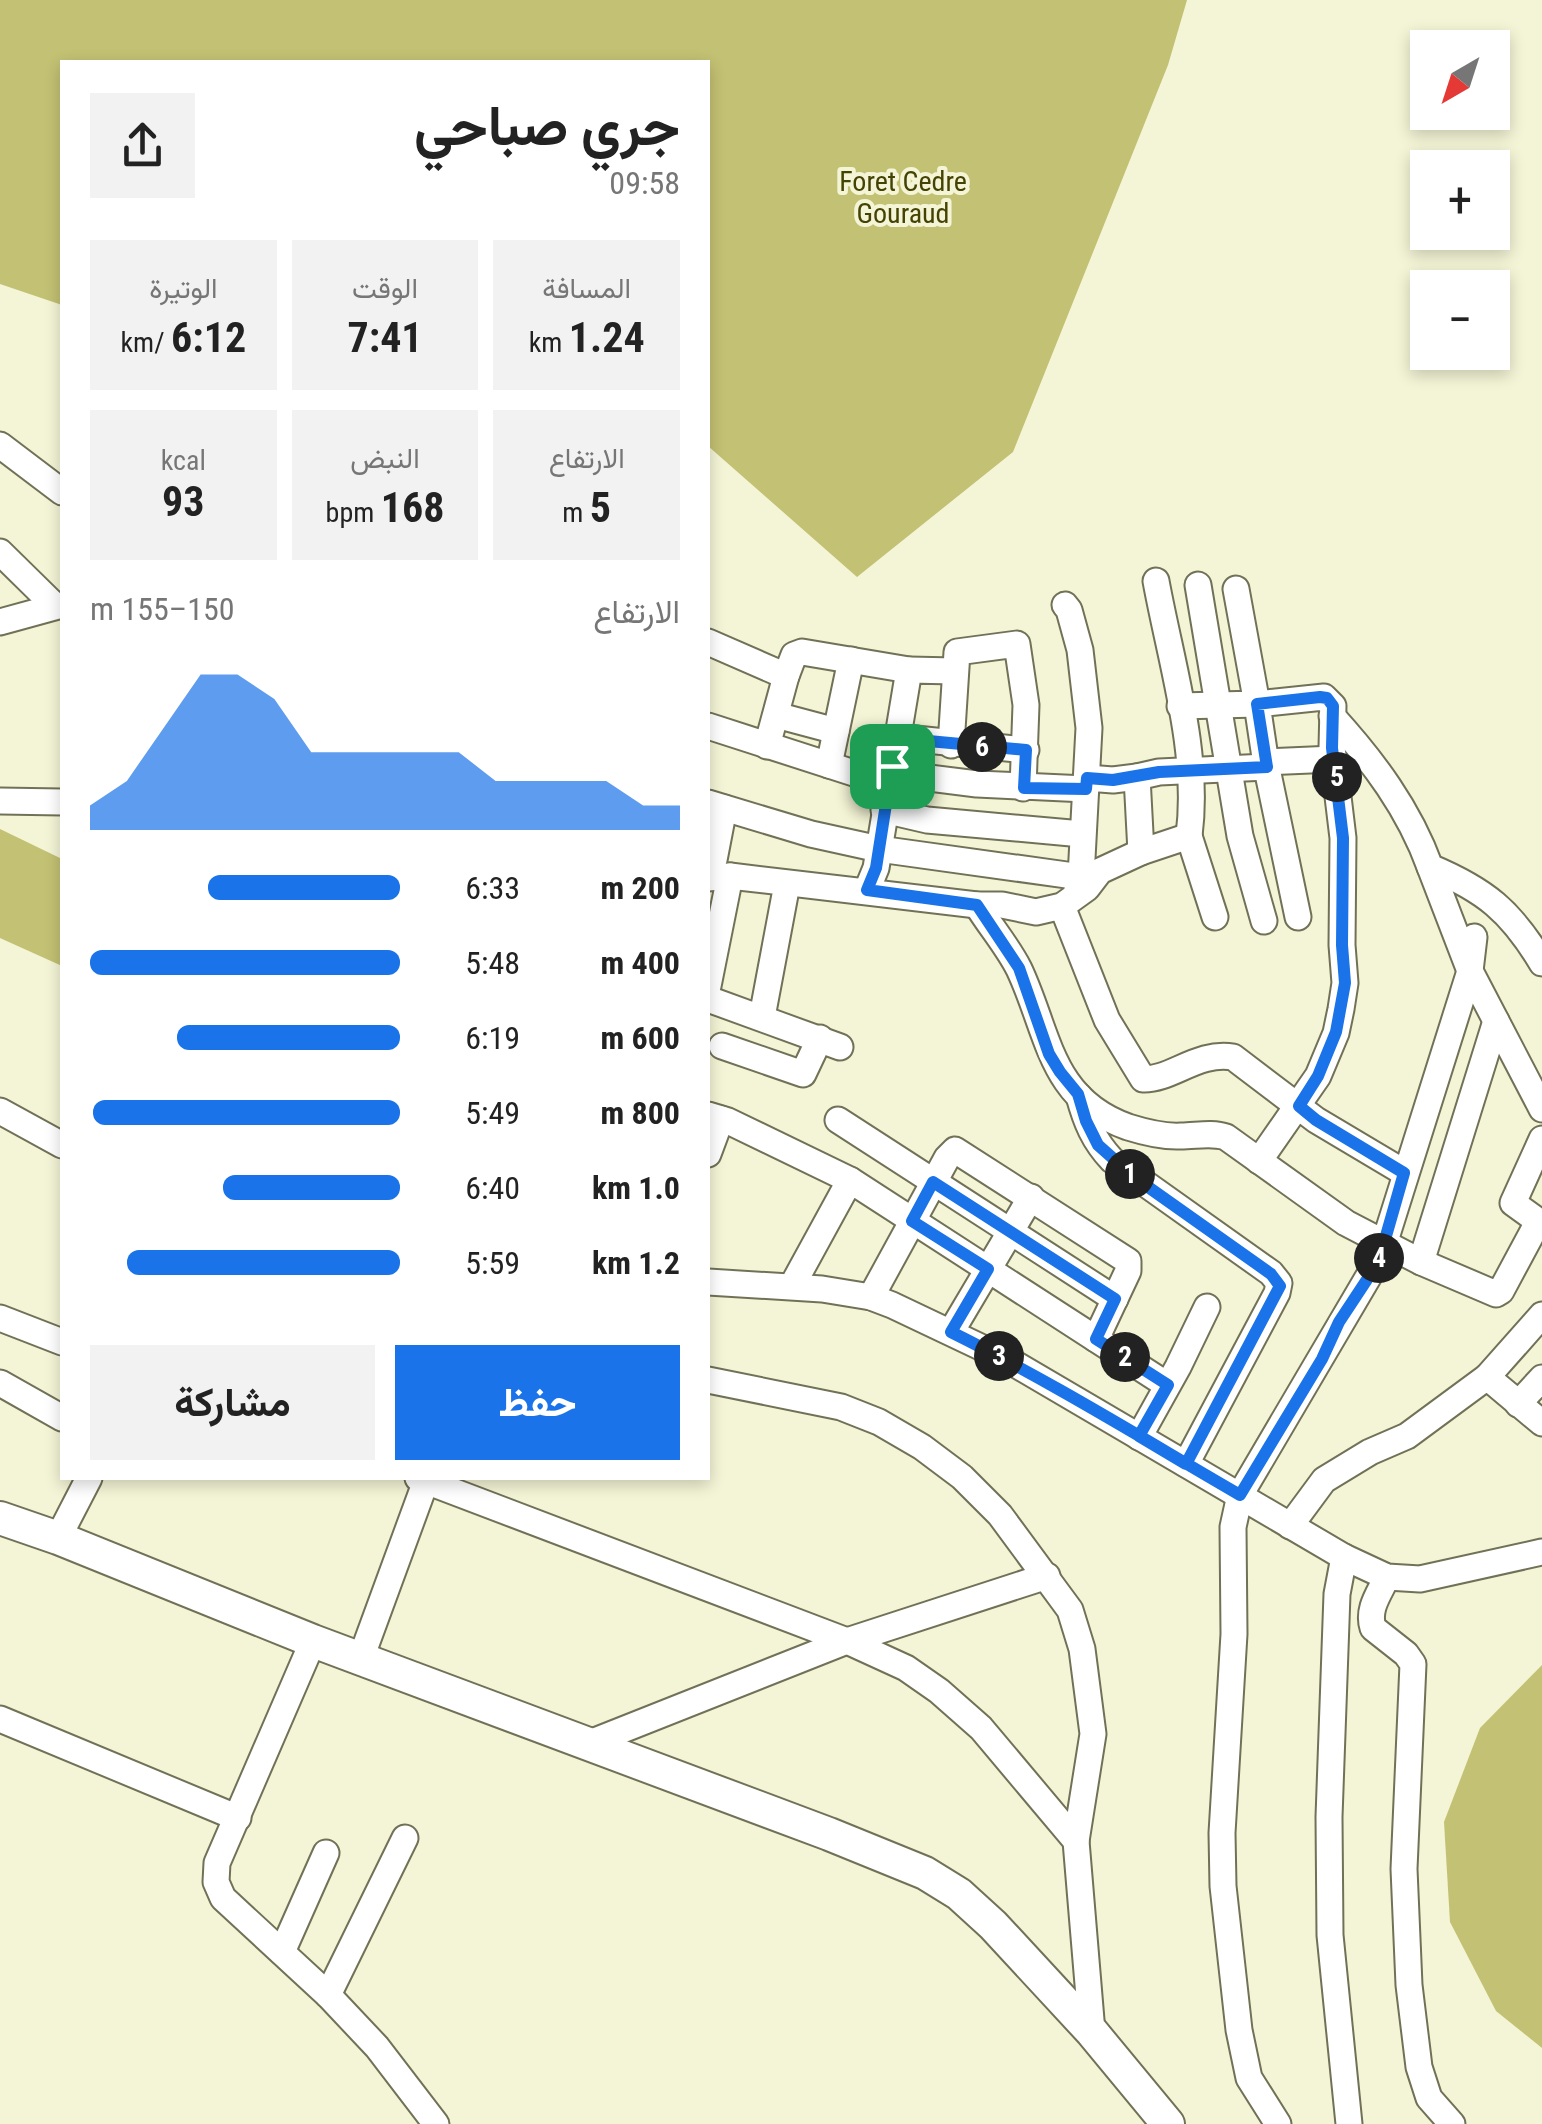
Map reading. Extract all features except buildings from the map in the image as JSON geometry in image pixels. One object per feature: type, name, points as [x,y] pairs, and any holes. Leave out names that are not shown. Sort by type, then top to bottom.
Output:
[{"type":"main road","points":[[0,1518],[925,1873],[959,1894],[992,1925],[1092,2032],[1168,2124]]},
{"type":"street","points":[[0,445],[60,490]]},
{"type":"street","points":[[0,552],[59,605]]},
{"type":"street","points":[[1156,581],[1194,799],[1188,836],[1215,918]]},
{"type":"street","points":[[1198,585],[1240,836],[1264,921]]},
{"type":"street","points":[[1236,589],[1266,764],[1298,916]]},
{"type":"street","points":[[2,618],[59,605]]},
{"type":"street","points":[[1064,605],[1069,610],[1080,650],[1087,696],[1087,784],[1072,894],[1107,1020],[1143,1079],[1220,1055],[1233,1057],[1316,1120],[1404,1173]]},
{"type":"street","points":[[1206,639],[1244,635]]},
{"type":"street","points":[[710,643],[786,676]]},
{"type":"street","points":[[951,744],[957,652],[1017,644],[1026,705],[1024,788]]},
{"type":"street","points":[[767,746],[786,676],[797,652],[909,670],[955,671]]},
{"type":"street","points":[[829,765],[851,660]]},
{"type":"street","points":[[867,890],[876,868],[909,670]]},
{"type":"street","points":[[1180,706],[1324,697],[1333,706],[1334,759],[1343,838],[1345,983],[1336,1032],[1318,1076],[1260,1161]]},
{"type":"street","points":[[776,714],[836,731]]},
{"type":"street","points":[[1332,716],[1390,787],[1430,867],[1470,971],[1540,1103]]},
{"type":"street","points":[[710,727],[829,765],[889,778],[1024,788],[1334,759]]},
{"type":"street","points":[[896,738],[1026,750]]},
{"type":"street","points":[[1137,776],[1140,852]]},
{"type":"street","points":[[0,787],[0,801],[60,802]]},
{"type":"street","points":[[710,954],[716,805],[811,834],[1072,894]]},
{"type":"street","points":[[884,810],[927,820],[1082,834]]},
{"type":"street","points":[[715,874],[977,905],[1002,904],[1036,912],[1072,894],[1100,871],[1188,836]]},
{"type":"street","points":[[1430,867],[1472,885],[1500,908],[1542,962]]},
{"type":"street","points":[[762,1017],[787,884]]},
{"type":"street","points":[[977,905],[1019,968],[1049,1054],[1078,1094],[1098,1112],[1128,1127],[1176,1136],[1220,1135],[1346,1223],[1382,1244],[1483,1290],[1499,1294],[1540,1223],[1513,1203],[1542,1139]]},
{"type":"street","points":[[1278,2124],[1249,2078],[1239,2030],[1223,1886],[1222,1834],[1234,1634],[1233,1527],[1240,1495],[1372,1272],[1470,971],[1474,938]]},
{"type":"street","points":[[710,999],[830,1042],[799,1075],[722,1046]]},
{"type":"street","points":[[1421,1262],[1496,1021]]},
{"type":"street","points":[[1078,1094],[1098,1145],[1112,1160],[1279,1282],[1278,1293],[1186,1464]]},
{"type":"street","points":[[0,1111],[60,1143]]},
{"type":"street","points":[[714,1117],[850,1180],[1168,1385]]},
{"type":"street","points":[[838,1120],[1115,1299]]},
{"type":"street","points":[[0,1138],[34,1129]]},
{"type":"street","points":[[871,1298],[933,1182],[955,1150],[1124,1256],[1129,1266],[1096,1339]]},
{"type":"street","points":[[792,1286],[850,1180]]},
{"type":"street","points":[[951,1332],[1031,1197]]},
{"type":"street","points":[[710,1282],[792,1286],[871,1298],[951,1332],[1010,1361],[1344,1557],[1387,1576],[1420,1579],[1542,1552]]},
{"type":"street","points":[[1139,1436],[1207,1307]]},
{"type":"street","points":[[1290,1526],[1324,1480],[1370,1452],[1407,1436],[1487,1377],[1542,1315]]},
{"type":"street","points":[[2,1327],[60,1342]]},
{"type":"street","points":[[1487,1377],[1542,1424]]},
{"type":"street","points":[[1518,1404],[1542,1378]]},
{"type":"street","points":[[710,1380],[841,1407],[879,1422],[922,1447],[962,1477],[1000,1515],[1070,1610],[1082,1649],[1093,1734],[1076,1841],[1092,2032]]},
{"type":"street","points":[[0,1384],[60,1417]]},
{"type":"street","points":[[58,1538],[88,1480]]},
{"type":"street","points":[[362,1658],[424,1480]]},
{"type":"street","points":[[427,1480],[846,1641],[906,1668],[939,1691],[1004,1754],[1076,1841]]},
{"type":"street","points":[[1344,1557],[1338,1594],[1332,1720],[1330,1936],[1349,2124]]},
{"type":"street","points":[[587,1744],[846,1641],[1048,1576]]},
{"type":"street","points":[[1387,1576],[1370,1614],[1371,1622],[1412,1664],[1404,1868],[1409,1985],[1417,2051],[1429,2098],[1452,2124]]},
{"type":"street","points":[[313,1641],[217,1863],[218,1890],[377,2047],[436,2124]]},
{"type":"street","points":[[0,1719],[238,1818]]},
{"type":"street","points":[[328,1995],[405,1838]]},
{"type":"street","points":[[282,1952],[326,1853]]},
{"type":"green space","name":"Foret Cedre Gouraud","points":[[0,0],[1187,0],[1168,65],[1013,452],[857,577],[710,448],[710,60],[60,60],[60,304],[0,284]]},
{"type":"green space","points":[[0,829],[60,858],[60,965],[0,938]]},
{"type":"green space","points":[[1542,1665],[1542,2048],[1496,2011],[1450,1922],[1444,1822],[1480,1728]]},
{"type":"route","points":[[892,766],[876,868],[867,890],[977,905],[1019,968],[1049,1054],[1078,1094],[1098,1145],[1134,1177],[1271,1274],[1280,1286],[1186,1464],[1139,1436],[1168,1385],[1096,1339],[1115,1299],[933,1182],[912,1221],[988,1269],[951,1332],[1010,1361],[1186,1464],[1240,1495],[1380,1257],[1404,1173],[1299,1106],[1318,1076],[1336,1032],[1345,983],[1343,838],[1332,748],[1331,701],[1320,697],[1257,704],[1267,767],[1159,772],[1113,780],[1087,778],[1086,789],[1024,788],[1026,750],[896,738],[892,766]]}]
